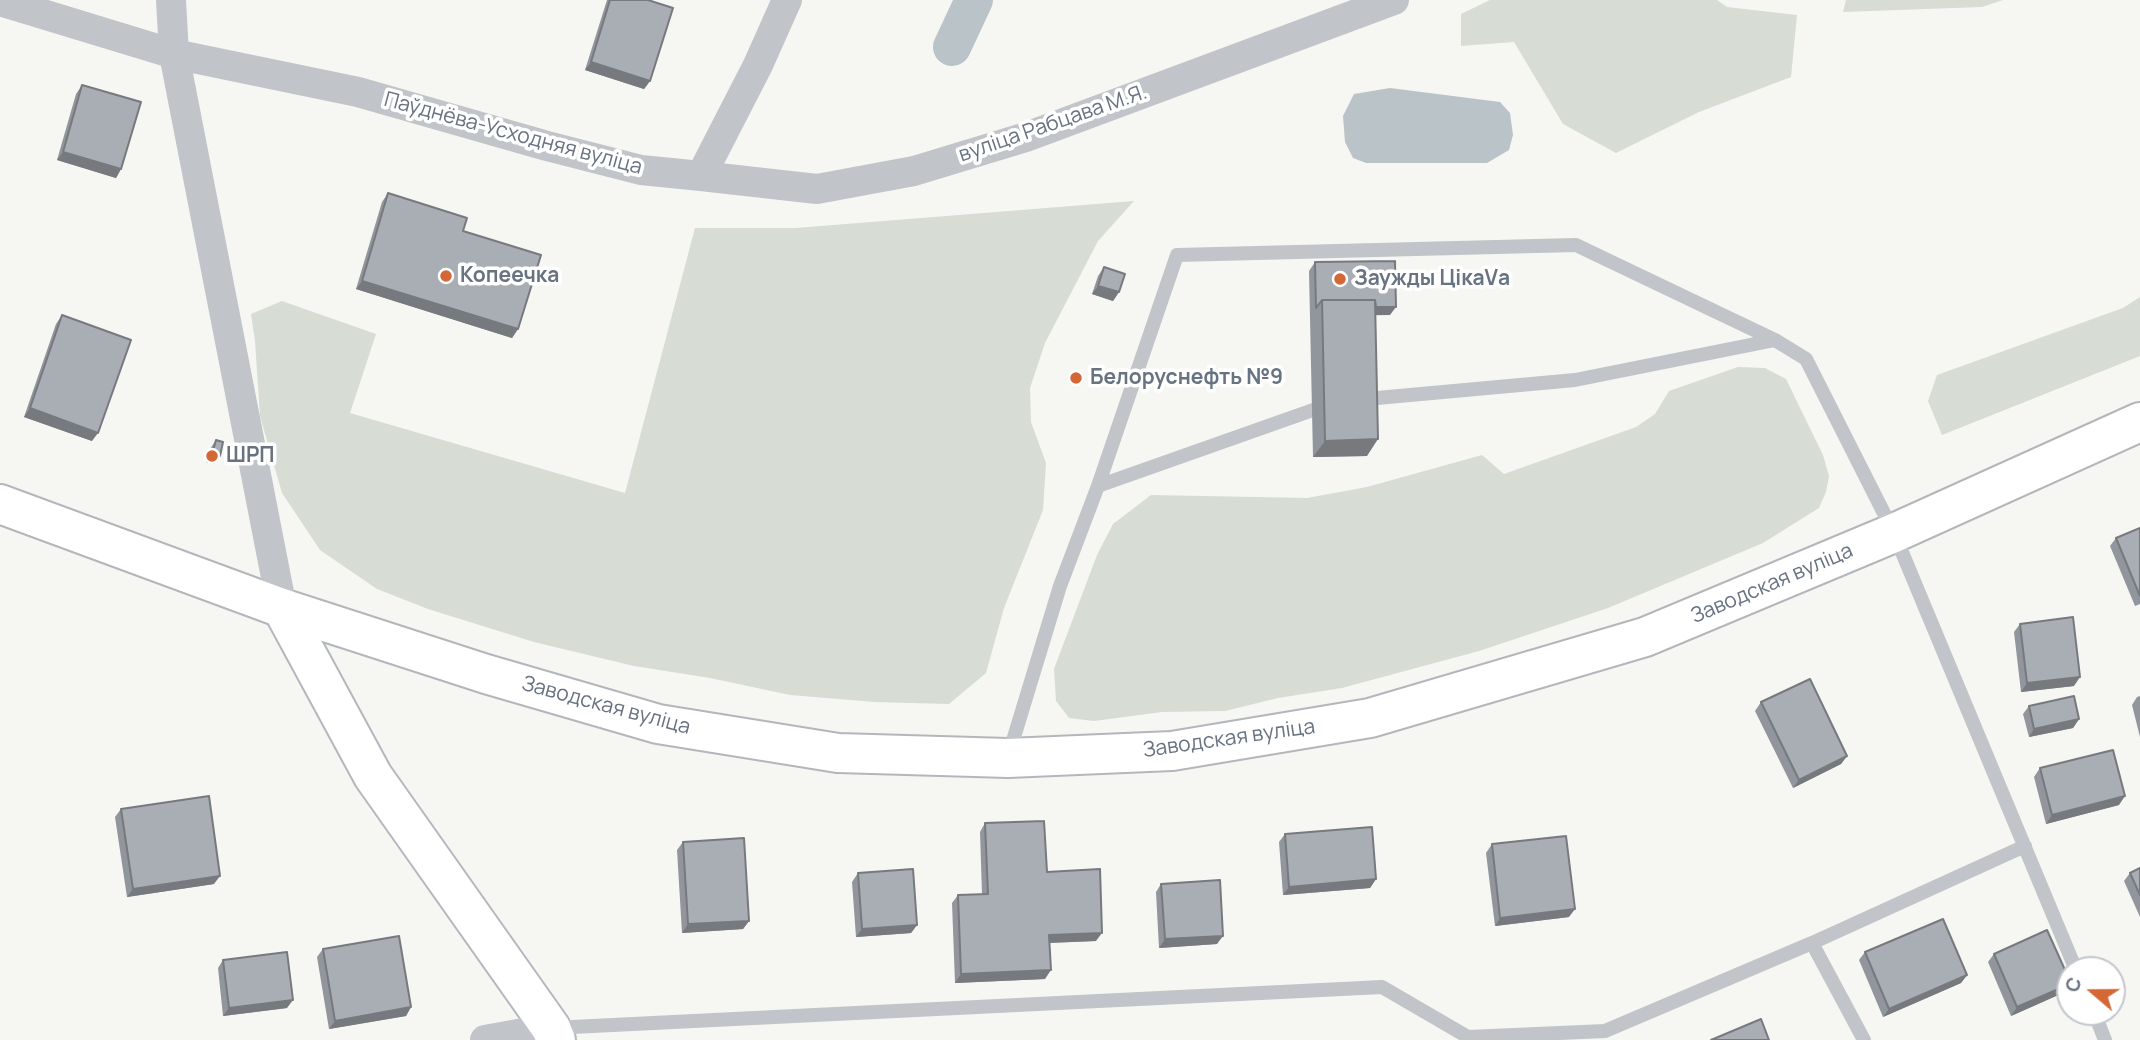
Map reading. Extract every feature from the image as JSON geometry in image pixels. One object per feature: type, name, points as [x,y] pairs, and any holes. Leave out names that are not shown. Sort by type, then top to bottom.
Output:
[{"type":"main road","name":"Заводская вуліца","points":[[0,504],[282,608],[485,674],[658,724],[838,753],[1007,758],[1172,751],[1370,718],[1645,637],[1894,533],[2140,422]]},
{"type":"main road","points":[[282,608],[373,776],[554,1034]]},
{"type":"street","points":[[171,0],[174,54],[282,608]]},
{"type":"street","points":[[701,176],[758,65],[787,0]]},
{"type":"street","name":"вуліца Рабцава М.Я.","points":[[701,176],[817,189],[914,172],[1026,137],[1394,0]]},
{"type":"street","name":"Паўднёва-Усходняя вуліца","points":[[0,1],[174,54],[358,92],[641,170],[701,176]]},
{"type":"street","points":[[485,1040],[554,1034]]},
{"type":"lane","points":[[1007,758],[1060,586],[1098,486],[1177,255],[1576,245],[1775,341],[1806,359],[1894,533],[2070,956]]},
{"type":"lane","points":[[1366,399],[1575,380],[1775,341]]},
{"type":"lane","points":[[1098,486],[1313,410]]},
{"type":"lane","points":[[554,1034],[1382,987],[1466,1038],[1605,1031],[1812,943],[2025,846]]},
{"type":"lane","points":[[1812,943],[1864,1040]]},
{"type":"shaded area","points":[[1490,0],[1717,0],[1727,7],[1797,15],[1791,77],[1699,112],[1616,153],[1563,124],[1514,42],[1461,46],[1461,14]]},
{"type":"shaded area","points":[[1846,0],[2003,0],[1982,7],[1843,12]]},
{"type":"shaded area","points":[[1390,88],[1500,102],[1510,113],[1513,135],[1509,150],[1487,163],[1366,163],[1353,158],[1345,142],[1343,116],[1354,94]]},
{"type":"shaded area","points":[[1134,201],[1098,241],[1045,343],[1030,388],[1031,422],[1046,463],[1043,510],[1004,608],[986,673],[949,704],[875,702],[790,695],[634,666],[534,642],[428,609],[377,589],[320,550],[282,493],[260,416],[251,314],[282,301],[376,334],[350,413],[625,493],[695,228],[796,228]]},
{"type":"shaded area","points":[[2140,297],[2140,356],[1942,435],[1928,401],[1937,375],[2123,308]]},
{"type":"shaded area","points":[[1738,367],[1765,368],[1786,379],[1823,455],[1829,476],[1819,508],[1763,543],[1608,608],[1479,651],[1342,688],[1278,698],[1225,711],[1162,712],[1094,721],[1069,718],[1056,701],[1054,669],[1097,555],[1113,524],[1151,495],[1307,498],[1367,487],[1482,455],[1504,474],[1636,427],[1655,414],[1669,391]]},
{"type":"building","points":[[610,0],[648,0],[673,8],[650,81],[591,62]]},
{"type":"building","points":[[82,85],[141,102],[121,169],[63,152]]},
{"type":"building","name":"Копеечка","points":[[388,193],[467,218],[463,231],[541,255],[518,329],[362,281]]},
{"type":"building","points":[[1395,261],[1396,307],[1376,307],[1375,300],[1322,300],[1316,308],[1315,262]]},
{"type":"building","points":[[1104,267],[1125,274],[1119,292],[1098,286]]},
{"type":"building","points":[[1322,300],[1375,300],[1378,439],[1325,441]]},
{"type":"building","points":[[62,315],[131,340],[98,433],[30,408]]},
{"type":"building","points":[[216,440],[223,442],[220,456],[212,454]]},
{"type":"building","points":[[2140,528],[2140,596],[2116,538]]},
{"type":"building","points":[[2073,617],[2080,677],[2027,683],[2020,624]]},
{"type":"building","points":[[1810,679],[1847,756],[1799,780],[1761,702]]},
{"type":"building","points":[[2074,696],[2079,719],[2034,729],[2029,706]]},
{"type":"building","points":[[2113,750],[2125,796],[2052,815],[2040,768]]},
{"type":"building","points":[[209,796],[220,876],[133,889],[121,809]]},
{"type":"building","points":[[1044,821],[1047,872],[1100,869],[1102,933],[1049,935],[1051,970],[961,974],[958,895],[988,894],[985,823]]},
{"type":"building","points":[[1372,827],[1376,879],[1289,887],[1285,834]]},
{"type":"building","points":[[1566,836],[1575,909],[1500,918],[1492,844]]},
{"type":"building","points":[[744,838],[749,921],[688,924],[683,842]]},
{"type":"building","points":[[2140,868],[2140,895],[2130,873]]},
{"type":"building","points":[[913,869],[917,925],[862,929],[858,873]]},
{"type":"building","points":[[1220,880],[1223,936],[1165,939],[1161,884]]},
{"type":"building","points":[[1943,919],[1967,975],[1889,1009],[1865,952]]},
{"type":"building","points":[[2047,930],[2059,956],[2056,956],[2056,990],[2017,1007],[1994,954]]},
{"type":"building","points":[[399,936],[411,1007],[335,1021],[323,949]]},
{"type":"building","points":[[287,952],[293,1000],[229,1008],[223,960]]},
{"type":"building","points":[[1761,1019],[1769,1040],[1711,1040]]},
{"type":"waterway","points":[[952,47],[974,0]]},
{"type":"place","name":"Копеечка","points":[[446,276]]},
{"type":"place","name":"Заужды ЦікаVа","points":[[1340,279]]},
{"type":"place","name":"Белоруснефть №9","points":[[1076,378]]},
{"type":"place","name":"ШРП","points":[[212,456]]}]
